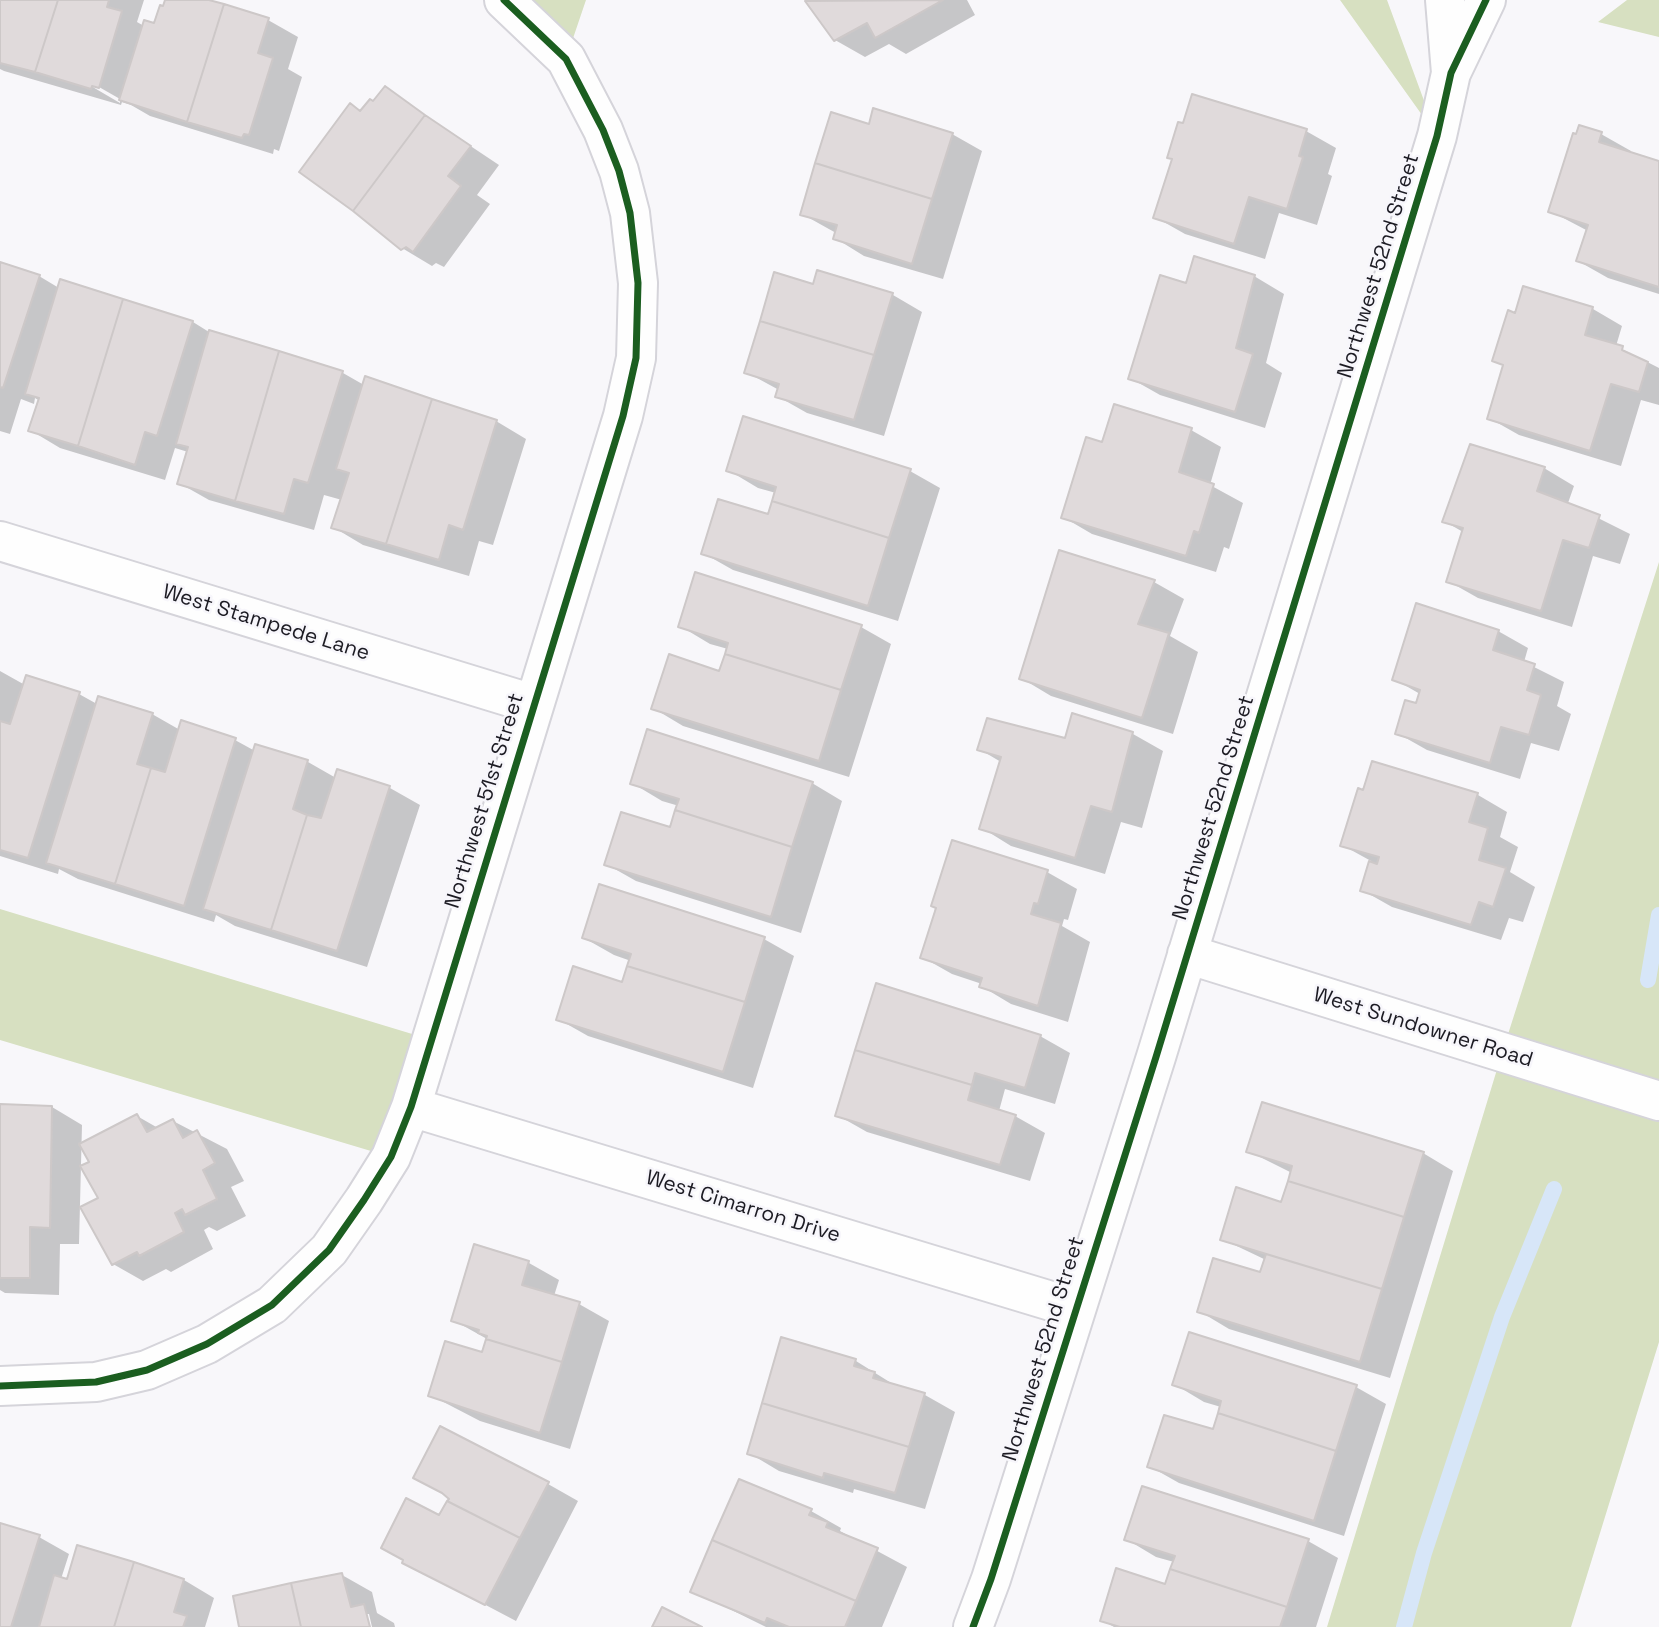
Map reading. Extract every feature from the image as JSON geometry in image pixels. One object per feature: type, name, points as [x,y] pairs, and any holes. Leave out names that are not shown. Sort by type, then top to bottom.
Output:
[{"type":"street","name":"Northwest 51st Street","points":[[0,1386],[96,1382],[147,1370],[207,1344],[272,1305],[328,1250],[364,1200],[391,1157],[411,1107],[623,416],[636,358],[638,283],[630,213],[619,171],[603,130],[566,59],[504,0]]},
{"type":"street","name":"Northwest 52nd Street","points":[[1445,0],[1451,73]]},
{"type":"street","name":"Northwest 52nd Street","points":[[973,1627],[991,1579],[1187,954],[1437,135],[1451,73],[1486,0]]},
{"type":"street","name":"West Stampede Lane","points":[[0,541],[533,704]]},
{"type":"street","name":"West Sundowner Road","points":[[1187,954],[1659,1101]]},
{"type":"street","name":"West Cimarron Drive","points":[[411,1107],[1074,1308]]},
{"type":"green space","points":[[517,0],[586,0],[566,59]]},
{"type":"green space","points":[[1340,0],[1387,0],[1437,136]]},
{"type":"green space","points":[[1627,0],[1659,0],[1659,37],[1598,22]]},
{"type":"green space","points":[[1659,562],[1659,1342],[1571,1627],[1327,1627],[1502,1053]]},
{"type":"green space","points":[[0,909],[432,1040],[391,1157],[0,1040]]},
{"type":"building","points":[[0,0],[58,0],[35,72],[0,63]]},
{"type":"building","points":[[58,0],[109,0],[107,7],[122,11],[99,88],[92,86],[91,89],[35,72]]},
{"type":"building","points":[[165,0],[209,0],[224,4],[187,122],[119,100],[144,20],[154,23],[160,5],[163,6]]},
{"type":"building","points":[[943,0],[875,38],[867,23],[834,41],[805,1]]},
{"type":"building","points":[[224,4],[269,18],[258,53],[273,58],[249,135],[244,134],[242,138],[187,122]]},
{"type":"building","points":[[385,86],[425,115],[353,211],[299,172],[350,103],[360,111],[370,99],[373,101]]},
{"type":"building","points":[[1192,94],[1307,129],[1299,156],[1303,157],[1287,209],[1249,197],[1234,244],[1153,218],[1172,159],[1167,158],[1178,122],[1183,123]]},
{"type":"building","points":[[873,108],[953,133],[932,199],[815,163],[831,112],[869,124]]},
{"type":"building","points":[[425,115],[471,146],[448,176],[461,186],[413,252],[406,247],[401,250],[353,211]]},
{"type":"building","points":[[1579,125],[1602,132],[1599,142],[1659,161],[1659,287],[1576,261],[1588,225],[1548,212],[1573,133],[1576,134]]},
{"type":"building","points":[[815,163],[932,199],[912,264],[833,239],[837,225],[800,215]]},
{"type":"building","points":[[1194,256],[1255,275],[1236,348],[1253,354],[1235,412],[1128,379],[1160,275],[1186,283]]},
{"type":"building","points":[[0,262],[40,275],[3,388],[0,387]]},
{"type":"building","points":[[817,270],[893,293],[874,355],[760,321],[774,272],[813,284]]},
{"type":"building","points":[[60,279],[123,299],[78,446],[28,431],[39,398],[25,394]]},
{"type":"building","points":[[1523,286],[1593,307],[1585,335],[1623,346],[1622,350],[1648,362],[1639,392],[1611,384],[1590,451],[1487,419],[1503,365],[1492,361],[1508,310],[1515,313]]},
{"type":"building","points":[[123,299],[193,321],[157,436],[145,432],[135,465],[78,446]]},
{"type":"building","points":[[760,321],[874,355],[854,420],[775,397],[779,384],[744,373]]},
{"type":"building","points":[[209,330],[279,351],[235,501],[177,484],[188,447],[176,444]]},
{"type":"building","points":[[279,351],[343,371],[308,483],[294,479],[284,514],[235,501]]},
{"type":"building","points":[[365,376],[432,399],[386,544],[331,528],[349,473],[336,469]]},
{"type":"building","points":[[432,399],[497,420],[463,530],[449,525],[439,560],[386,544]]},
{"type":"building","points":[[1114,404],[1192,428],[1179,472],[1214,484],[1199,533],[1194,531],[1186,556],[1061,518],[1086,437],[1102,442]]},
{"type":"building","points":[[743,416],[911,469],[889,538],[772,501],[776,487],[726,471]]},
{"type":"building","points":[[1470,444],[1545,467],[1537,491],[1600,515],[1589,548],[1563,540],[1541,611],[1446,582],[1463,528],[1442,522]]},
{"type":"building","points":[[718,499],[768,514],[772,501],[889,538],[868,606],[701,554]]},
{"type":"building","points":[[1059,550],[1155,580],[1138,624],[1169,633],[1142,718],[1019,679]]},
{"type":"building","points":[[695,572],[862,625],[841,690],[725,654],[728,643],[678,627]]},
{"type":"building","points":[[1416,603],[1499,630],[1493,650],[1535,664],[1527,690],[1541,695],[1529,735],[1501,727],[1490,763],[1395,734],[1405,700],[1416,703],[1420,690],[1392,680]]},
{"type":"building","points":[[669,654],[719,671],[725,654],[841,690],[819,761],[651,709]]},
{"type":"building","points":[[26,675],[80,692],[28,858],[0,850],[0,721],[10,724]]},
{"type":"building","points":[[98,696],[153,713],[137,764],[151,768],[115,884],[46,863]]},
{"type":"building","points":[[1072,713],[1133,732],[1112,812],[1091,806],[1075,858],[979,829],[1001,757],[977,750],[987,718],[1065,738]]},
{"type":"building","points":[[181,720],[236,738],[184,906],[115,884],[151,768],[165,772]]},
{"type":"building","points":[[647,729],[813,782],[792,847],[675,810],[679,799],[630,784]]},
{"type":"building","points":[[255,744],[308,760],[293,809],[307,815],[271,930],[203,909]]},
{"type":"building","points":[[1372,761],[1478,793],[1469,822],[1488,828],[1479,860],[1506,868],[1493,907],[1479,902],[1471,925],[1360,891],[1369,861],[1377,864],[1379,857],[1340,846],[1358,788],[1363,790]]},
{"type":"building","points":[[337,769],[390,786],[337,951],[271,930],[307,815],[321,818]]},
{"type":"building","points":[[675,810],[792,847],[771,917],[604,865],[621,812],[670,827]]},
{"type":"building","points":[[952,840],[1048,870],[1038,904],[1034,903],[1031,914],[1061,923],[1038,1006],[979,987],[982,978],[920,958],[936,908],[931,906]]},
{"type":"building","points":[[599,884],[765,937],[745,1002],[627,966],[631,954],[582,938]]},
{"type":"building","points":[[573,966],[622,982],[627,966],[745,1002],[723,1072],[556,1020]]},
{"type":"building","points":[[876,983],[1041,1035],[1025,1088],[975,1073],[972,1085],[855,1050]]},
{"type":"building","points":[[855,1050],[972,1085],[968,1100],[1016,1115],[1000,1165],[835,1116]]},
{"type":"building","points":[[1262,1102],[1424,1152],[1404,1217],[1288,1181],[1292,1166],[1246,1152]]},
{"type":"building","points":[[0,1104],[52,1106],[50,1228],[30,1227],[30,1278],[0,1278]]},
{"type":"building","points":[[137,1114],[147,1132],[173,1119],[183,1138],[197,1130],[215,1163],[203,1170],[217,1199],[185,1215],[182,1209],[175,1213],[184,1232],[139,1256],[137,1252],[112,1265],[80,1207],[98,1198],[80,1166],[89,1162],[79,1144]]},
{"type":"building","points":[[1288,1181],[1404,1217],[1382,1289],[1220,1240],[1236,1187],[1281,1202]]},
{"type":"building","points":[[474,1244],[529,1261],[522,1285],[580,1302],[562,1362],[486,1339],[487,1336],[478,1333],[479,1330],[451,1321]]},
{"type":"building","points":[[1266,1254],[1382,1289],[1360,1362],[1197,1312],[1213,1258],[1260,1272]]},
{"type":"building","points":[[1189,1332],[1357,1385],[1336,1451],[1218,1413],[1221,1401],[1172,1385]]},
{"type":"building","points":[[781,1337],[856,1359],[854,1366],[875,1372],[873,1378],[925,1393],[909,1447],[762,1403]]},
{"type":"building","points":[[486,1339],[562,1362],[540,1433],[428,1396],[445,1341],[482,1352]]},
{"type":"building","points":[[762,1403],[909,1447],[895,1493],[824,1473],[823,1478],[747,1454]]},
{"type":"building","points":[[1218,1413],[1336,1451],[1314,1521],[1147,1467],[1164,1415],[1213,1429]]},
{"type":"building","points":[[440,1426],[549,1482],[520,1538],[447,1501],[449,1499],[442,1493],[413,1478]]},
{"type":"building","points":[[739,1479],[812,1509],[809,1515],[828,1522],[826,1527],[878,1548],[856,1601],[712,1540]]},
{"type":"building","points":[[1142,1486],[1309,1539],[1287,1607],[1170,1569],[1175,1556],[1124,1540]]},
{"type":"building","points":[[406,1498],[439,1515],[447,1501],[520,1538],[485,1605],[402,1563],[403,1560],[381,1548]]},
{"type":"building","points":[[0,1523],[40,1535],[11,1627],[0,1627]]},
{"type":"building","points":[[712,1540],[856,1601],[845,1627],[789,1627],[767,1618],[765,1623],[690,1592]]},
{"type":"building","points":[[77,1545],[134,1562],[114,1627],[39,1627],[54,1575],[67,1579]]},
{"type":"building","points":[[134,1562],[184,1579],[174,1612],[187,1616],[183,1627],[114,1627]]},
{"type":"building","points":[[1116,1568],[1165,1584],[1170,1569],[1287,1607],[1280,1627],[1120,1627],[1100,1621]]},
{"type":"building","points":[[342,1573],[351,1607],[364,1604],[370,1627],[301,1627],[291,1583]]},
{"type":"building","points":[[291,1583],[301,1627],[239,1627],[233,1596]]},
{"type":"building","points":[[662,1607],[702,1627],[652,1627]]},
{"type":"waterway","points":[[1648,980],[1659,915]]},
{"type":"waterway","points":[[1404,1627],[1424,1553],[1502,1317],[1554,1189]]},
{"type":"cycle path","points":[[0,1386],[96,1382],[147,1370],[207,1344],[272,1305],[329,1250],[391,1157],[411,1107],[623,416],[636,358],[638,283],[630,213],[619,171],[603,130],[566,59],[504,0]]},
{"type":"cycle path","points":[[973,1627],[991,1579],[1156,1057],[1437,136],[1451,73],[1486,0]]}]
